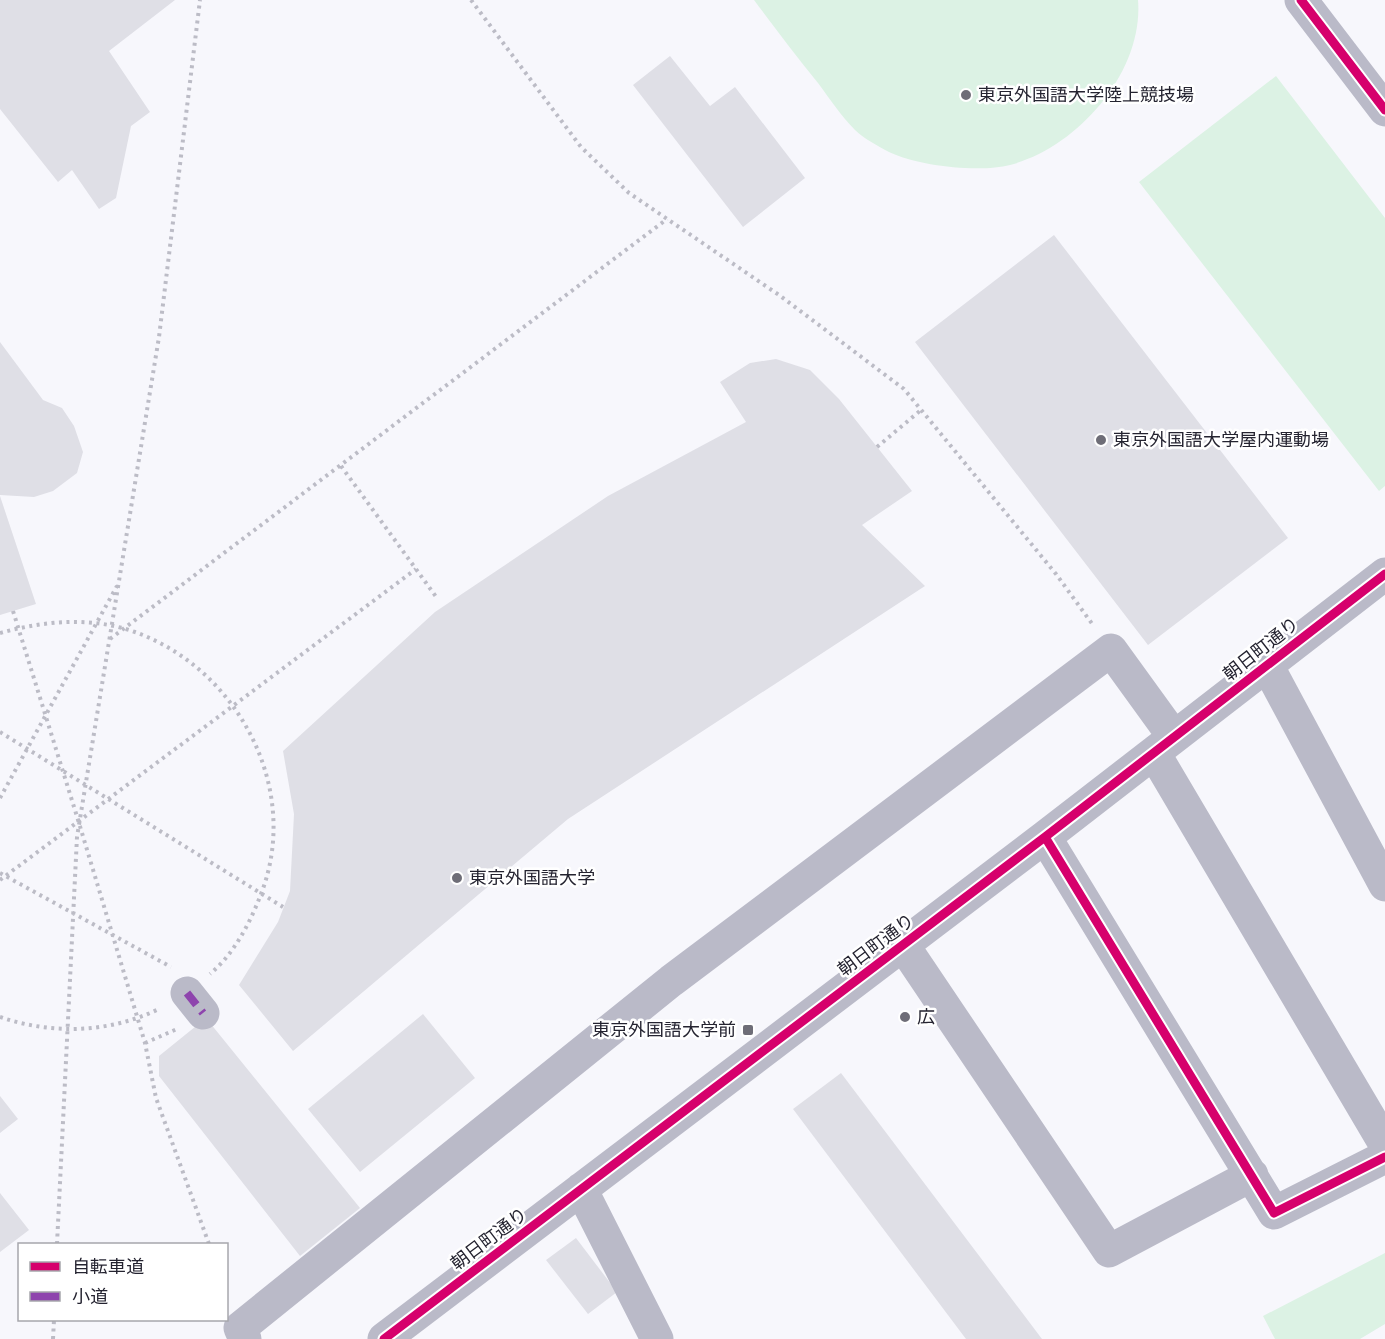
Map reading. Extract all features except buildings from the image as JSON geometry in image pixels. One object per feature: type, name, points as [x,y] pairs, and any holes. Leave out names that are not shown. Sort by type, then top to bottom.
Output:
[{"type":"street","points":[[1301,0],[1385,110]]},
{"type":"street","name":"朝日町通り","points":[[384,1339],[1045,837],[1385,574]]},
{"type":"street","points":[[245,1339],[240,1328],[671,981],[1111,650],[1385,1144]]},
{"type":"street","points":[[1267,665],[1385,885]]},
{"type":"street","points":[[1045,837],[1274,1213],[1385,1157]]},
{"type":"street","points":[[903,945],[1109,1251],[1252,1175]]},
{"type":"street","points":[[581,1189],[657,1339]]},
{"type":"path","points":[[57,1243],[73,913],[80,823],[159,337],[200,0]]},
{"type":"path","points":[[471,0],[581,147],[629,193],[779,296],[904,389],[1056,574],[1111,650]]},
{"type":"path","points":[[110,639],[667,219]]},
{"type":"path","points":[[877,447],[921,410]]},
{"type":"path","points":[[341,466],[437,598]]},
{"type":"path","points":[[0,880],[80,823],[416,569]]},
{"type":"path","points":[[0,798],[118,583]]},
{"type":"path","points":[[13,611],[80,823],[145,1043],[156,1098],[208,1243]]},
{"type":"path","points":[[0,633],[32,624],[66,621],[101,623],[134,632],[166,645],[195,665],[220,688],[241,716],[252,736],[268,779],[273,814],[273,848],[266,882],[253,915],[236,944],[214,971],[191,993],[124,1023],[91,1029],[56,1029],[21,1024],[0,1017]]},
{"type":"path","points":[[0,732],[284,907]]},
{"type":"path","points":[[0,873],[112,935],[191,993]]},
{"type":"path","points":[[53,1339],[54,1321]]},
{"type":"green space","name":"東京外国語大学陸上競技場","points":[[754,0],[1138,0],[1137,27],[1130,54],[1118,79],[1082,124],[1059,142],[1035,156],[1010,165],[966,168],[949,167],[901,157],[862,136],[840,113]]},
{"type":"green space","points":[[1276,76],[1385,218],[1385,486],[1379,491],[1139,182]]},
{"type":"green space","points":[[1385,1253],[1385,1324],[1360,1339],[1275,1339],[1263,1316]]},
{"type":"marked path","points":[[187,993],[203,1013]]},
{"type":"cycle path","points":[[1301,0],[1385,110]]},
{"type":"cycle path","points":[[384,1339],[1045,837],[1385,574]]},
{"type":"cycle path","points":[[1045,837],[1274,1213],[1385,1157]]},
{"type":"place","name":"東京外国語大学陸上競技場","points":[[966,95]]},
{"type":"place","name":"東京外国語大学屋内運動場","points":[[1101,440]]},
{"type":"place","name":"東京外国語大学","points":[[457,878]]},
{"type":"place","name":"広","points":[[905,1017]]},
{"type":"place","name":"東京外国語大学前","points":[[748,1030]]}]
